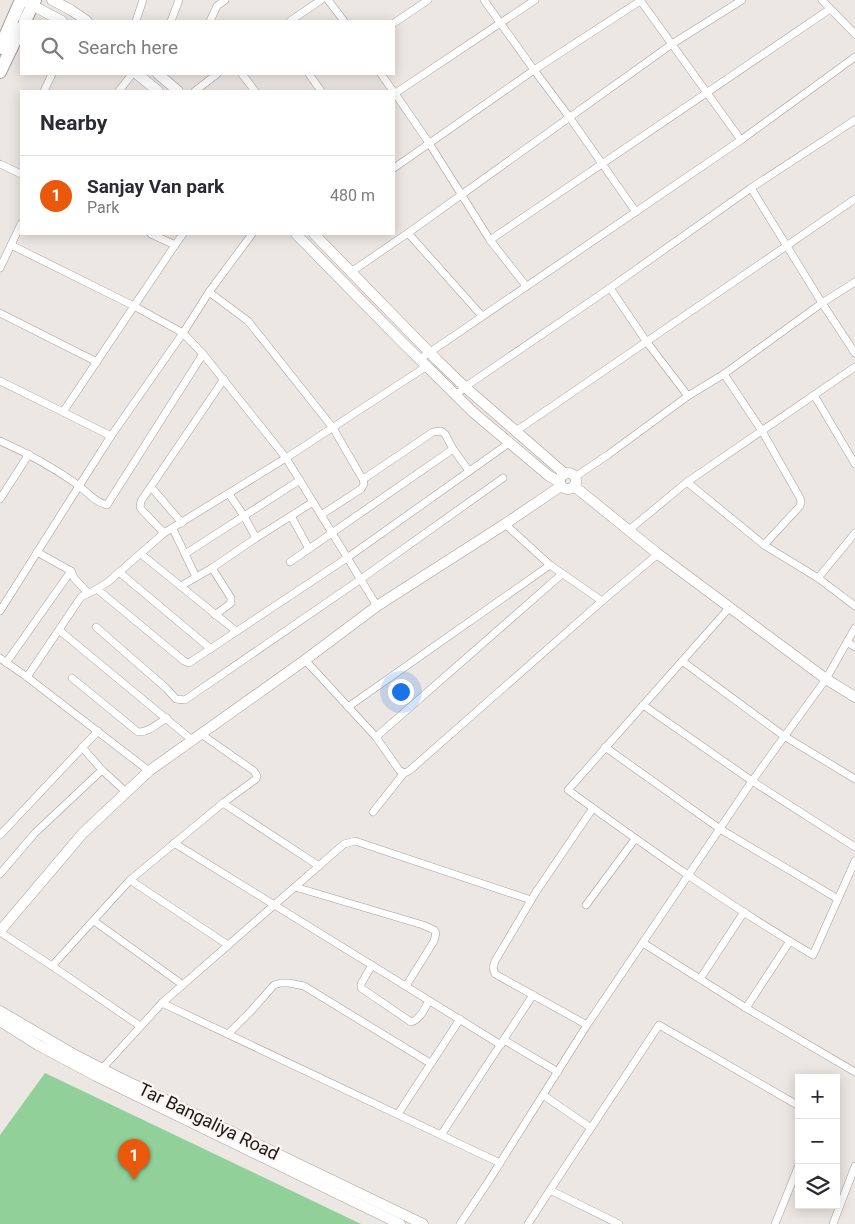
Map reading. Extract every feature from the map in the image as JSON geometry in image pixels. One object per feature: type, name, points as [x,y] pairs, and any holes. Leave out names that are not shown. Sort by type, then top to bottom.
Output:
[{"type":"highway","points":[[25,20],[28,1]]},
{"type":"highway","points":[[0,48],[28,1]]},
{"type":"highway","points":[[0,72],[20,33]]},
{"type":"street","points":[[52,0],[86,20]]},
{"type":"street","points":[[136,20],[143,0]]},
{"type":"street","points":[[171,20],[179,0]]},
{"type":"street","points":[[210,20],[218,3],[225,0]]},
{"type":"street","points":[[291,20],[321,0]]},
{"type":"street","points":[[328,0],[343,20]]},
{"type":"street","points":[[395,22],[428,0]]},
{"type":"street","points":[[484,0],[636,212]]},
{"type":"street","points":[[395,92],[534,0]]},
{"type":"street","points":[[351,272],[672,44],[742,0]]},
{"type":"street","points":[[822,0],[855,34]]},
{"type":"street","points":[[28,1],[60,20]]},
{"type":"street","points":[[395,167],[534,70],[642,1],[741,140]]},
{"type":"street","points":[[490,240],[830,10]]},
{"type":"street","points":[[27,677],[81,597],[108,582],[164,534],[333,428],[423,363],[430,352],[741,140],[855,57]]},
{"type":"street","points":[[44,90],[52,75]]},
{"type":"street","points":[[120,90],[131,75]]},
{"type":"street","points":[[138,75],[157,90]]},
{"type":"street","points":[[159,75],[177,90]]},
{"type":"street","points":[[196,90],[214,75]]},
{"type":"street","points":[[243,75],[254,90]]},
{"type":"street","points":[[310,75],[320,90]]},
{"type":"street","points":[[382,75],[392,90]]},
{"type":"street","points":[[395,94],[462,194],[490,240],[526,286]]},
{"type":"street","points":[[456,395],[751,188],[855,120]]},
{"type":"street","points":[[0,164],[20,174]]},
{"type":"street","points":[[751,188],[822,303],[855,352]]},
{"type":"street","points":[[516,431],[855,199]]},
{"type":"street","points":[[0,268],[20,226]]},
{"type":"street","points":[[408,233],[482,316]]},
{"type":"street","points":[[153,235],[175,245]]},
{"type":"street","points":[[63,412],[182,235]]},
{"type":"street","points":[[0,611],[111,436],[183,333],[209,292],[251,235]]},
{"type":"street","points":[[297,235],[474,413],[549,476],[567,481]]},
{"type":"street","points":[[315,235],[465,387],[516,431],[567,481],[658,554],[826,679],[855,697]]},
{"type":"street","points":[[12,245],[134,306],[183,333],[204,354],[286,458],[377,606]]},
{"type":"street","points":[[140,1026],[0,931],[83,833],[149,771],[305,660],[377,606],[505,524],[609,454],[688,396],[724,374],[822,303],[855,282]]},
{"type":"street","points":[[610,288],[646,341],[688,396]]},
{"type":"street","points":[[209,292],[248,321],[333,428],[363,478],[364,484],[361,489],[321,515]]},
{"type":"street","points":[[0,313],[97,362]]},
{"type":"street","points":[[0,441],[29,454],[79,486],[97,502],[107,505],[204,354]]},
{"type":"street","points":[[629,530],[687,482],[855,367]]},
{"type":"street","points":[[724,374],[762,431],[799,494],[801,502],[800,506],[764,546]]},
{"type":"street","points":[[164,534],[140,507],[142,501],[224,379]]},
{"type":"street","points":[[0,381],[111,436]]},
{"type":"street","points":[[814,395],[855,464]]},
{"type":"street","points":[[363,478],[366,478],[433,432],[441,431],[445,434],[469,471]]},
{"type":"street","points":[[97,589],[184,661],[189,663],[347,558],[509,442]]},
{"type":"street","points":[[290,562],[454,449]]},
{"type":"street","points":[[0,499],[29,454]]},
{"type":"street","points":[[96,627],[176,699],[185,700],[361,579],[503,478]]},
{"type":"street","points":[[185,554],[300,480]]},
{"type":"street","points":[[687,482],[764,546],[818,578],[855,606]]},
{"type":"street","points":[[151,488],[182,523]]},
{"type":"street","points":[[229,494],[256,538]]},
{"type":"street","points":[[181,586],[313,502]]},
{"type":"street","points":[[291,516],[309,549]]},
{"type":"street","points":[[505,524],[550,565],[602,601]]},
{"type":"street","points":[[172,529],[196,577]]},
{"type":"street","points":[[818,578],[855,532]]},
{"type":"street","points":[[37,552],[72,571],[74,578],[88,593]]},
{"type":"street","points":[[141,554],[236,631]]},
{"type":"street","points":[[373,812],[404,773],[409,771],[658,554]]},
{"type":"street","points":[[348,707],[550,565]]},
{"type":"street","points":[[212,568],[231,598],[231,602],[215,615]]},
{"type":"street","points":[[72,571],[3,661],[27,677],[149,771]]},
{"type":"street","points":[[119,572],[210,649]]},
{"type":"street","points":[[376,738],[562,574]]},
{"type":"street","points":[[730,607],[568,790],[688,876],[813,955],[855,861]]},
{"type":"street","points":[[460,1224],[587,1026],[752,781],[826,679],[855,628]]},
{"type":"street","points":[[52,966],[130,880],[223,803],[256,779],[257,776],[254,771],[167,718],[59,630]]},
{"type":"street","points":[[847,642],[855,647]]},
{"type":"street","points":[[305,660],[376,738],[399,770],[404,773]]},
{"type":"street","points":[[682,661],[784,736],[855,779]]},
{"type":"street","points":[[72,678],[138,732],[141,733],[148,730],[167,718]]},
{"type":"street","points":[[644,705],[752,781],[855,847]]},
{"type":"street","points":[[0,835],[98,731]]},
{"type":"street","points":[[82,747],[102,770],[126,792]]},
{"type":"street","points":[[605,747],[720,829],[838,899]]},
{"type":"street","points":[[0,874],[35,833],[102,770]]},
{"type":"street","points":[[223,803],[318,866]]},
{"type":"street","points":[[587,1026],[495,974],[493,968],[495,961],[531,900],[593,808]]},
{"type":"street","points":[[586,905],[635,839]]},
{"type":"street","points":[[0,1011],[75,1056],[99,1073],[162,1003],[344,844],[355,841],[531,900]]},
{"type":"street","points":[[174,844],[429,1001],[558,1072]]},
{"type":"street","points":[[130,880],[228,945]]},
{"type":"street","points":[[295,887],[424,925],[434,930],[436,933],[434,941],[406,986]]},
{"type":"street","points":[[700,979],[744,912]]},
{"type":"street","points":[[94,920],[183,985]]},
{"type":"street","points":[[746,1008],[790,941]]},
{"type":"street","points":[[643,943],[746,1008],[855,1072]]},
{"type":"street","points":[[372,965],[361,984],[361,988],[411,1022],[419,1018],[429,1001]]},
{"type":"street","points":[[228,1034],[274,986],[289,982],[304,986],[430,1063]]},
{"type":"street","points":[[441,1135],[533,995]]},
{"type":"street","points":[[162,1003],[500,1163]]},
{"type":"street","points":[[398,1114],[460,1019]]},
{"type":"street","name":"Tar Bangaliya Road","points":[[0,1021],[46,1049],[278,1159],[423,1224]]},
{"type":"street","points":[[528,1224],[659,1026],[795,1104]]},
{"type":"street","points":[[543,1095],[591,1128]]},
{"type":"street","name":"Tar Bangaliya Road","points":[[278,1159],[400,1224]]},
{"type":"street","points":[[833,1224],[855,1166]]},
{"type":"street","points":[[775,1224],[795,1174]]},
{"type":"street","points":[[550,1190],[619,1224]]},
{"type":"green space","points":[[45,1073],[361,1224],[0,1224],[0,1135]]},
{"type":"place","name":"Sanjay Van park","points":[[134,1180]]}]
